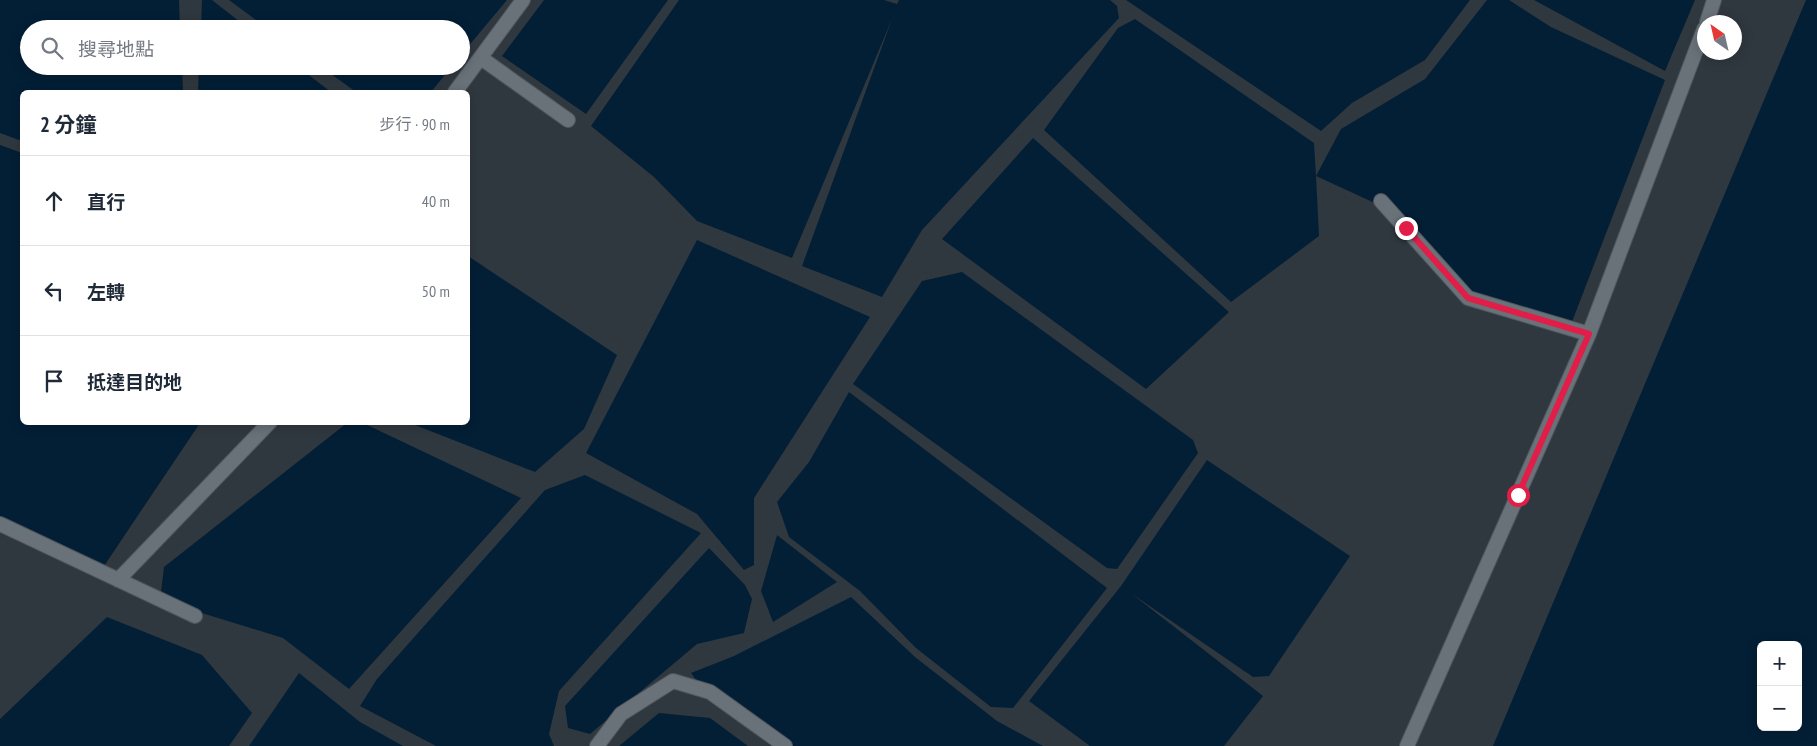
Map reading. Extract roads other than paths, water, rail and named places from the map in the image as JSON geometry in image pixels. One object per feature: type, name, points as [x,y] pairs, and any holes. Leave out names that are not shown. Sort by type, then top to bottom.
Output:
[{"type":"lane","points":[[470,72],[522,0]]},
{"type":"lane","points":[[1709,15],[1714,0]]},
{"type":"lane","points":[[1407,746],[1589,334],[1697,48]]},
{"type":"lane","points":[[481,58],[568,120]]},
{"type":"lane","points":[[457,90],[468,75]]},
{"type":"lane","points":[[1381,201],[1468,298],[1589,334]]},
{"type":"lane","points":[[118,580],[267,425]]},
{"type":"lane","points":[[0,524],[195,616]]},
{"type":"lane","points":[[597,746],[621,714],[672,681],[710,692],[785,746]]},
{"type":"water","points":[[0,0],[179,0],[180,20],[20,20],[20,75],[182,75],[183,90],[20,90],[20,140],[0,133]]},
{"type":"water","points":[[202,0],[212,0],[238,20],[201,20]]},
{"type":"water","points":[[229,0],[507,0],[470,44],[470,20],[256,20]]},
{"type":"water","points":[[544,0],[668,0],[586,114],[502,56]]},
{"type":"water","points":[[679,0],[884,0],[897,4],[899,0],[1110,0],[1117,6],[1119,18],[922,230],[882,297],[802,266],[892,19],[792,258],[697,221],[654,177],[591,126]]},
{"type":"water","points":[[1126,0],[1470,0],[1425,60],[1352,103],[1321,131]]},
{"type":"water","points":[[1487,0],[1509,0],[1551,27],[1665,80],[1570,327],[1470,294],[1403,216],[1316,176],[1341,129],[1425,79]]},
{"type":"water","points":[[1534,0],[1695,0],[1665,71]]},
{"type":"water","points":[[1806,0],[1817,0],[1817,746],[1493,746]]},
{"type":"water","points":[[1135,19],[1314,143],[1319,236],[1231,302],[1044,130],[1118,28]]},
{"type":"water","points":[[199,75],[309,75],[328,90],[198,90]]},
{"type":"water","points":[[332,75],[445,75],[433,90],[353,90]]},
{"type":"water","points":[[1033,138],[1229,312],[1146,389],[942,239]]},
{"type":"water","points":[[0,145],[20,152],[20,425],[199,425],[100,572],[0,523]]},
{"type":"water","points":[[697,240],[870,317],[754,498],[754,565],[744,570],[697,514],[586,453]]},
{"type":"water","points":[[470,257],[617,355],[584,429],[535,472],[415,425],[470,425]]},
{"type":"water","points":[[962,272],[1193,440],[1198,453],[1117,569],[1107,568],[853,384],[922,281]]},
{"type":"water","points":[[849,392],[1107,588],[1013,708],[991,707],[916,648],[860,591],[789,537],[777,502],[809,462]]},
{"type":"water","points":[[344,425],[367,425],[521,498],[349,689],[283,638],[160,600],[164,567]]},
{"type":"water","points":[[1207,460],[1350,556],[1269,676],[1253,677],[1132,594],[1263,696],[1224,746],[1090,746],[1029,701],[1121,586]]},
{"type":"water","points":[[585,475],[701,533],[559,691],[549,734],[554,746],[436,746],[360,706],[377,679],[545,490]]},
{"type":"water","points":[[777,535],[837,582],[773,622],[761,591]]},
{"type":"water","points":[[709,548],[745,585],[752,599],[744,633],[697,644],[590,734],[568,728],[565,706]]},
{"type":"water","points":[[851,597],[915,657],[997,721],[1043,746],[771,746],[711,700],[691,673],[734,656]]},
{"type":"water","points":[[107,617],[202,655],[252,713],[229,746],[0,746],[0,719]]},
{"type":"water","points":[[299,673],[360,722],[403,746],[249,746]]},
{"type":"water","points":[[659,713],[710,718],[748,746],[619,746]]}]
